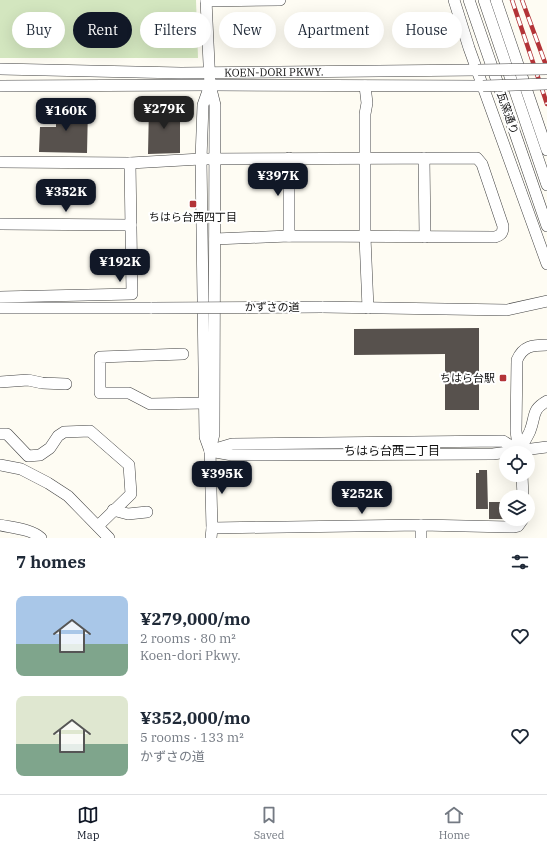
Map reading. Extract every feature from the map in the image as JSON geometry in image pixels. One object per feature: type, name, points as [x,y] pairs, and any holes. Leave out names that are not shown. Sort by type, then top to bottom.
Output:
[{"type":"street","points":[[280,0],[206,0],[210,85],[215,105],[214,434],[210,450],[211,533],[317,533],[421,525],[518,526]]},
{"type":"street","points":[[454,0],[469,48],[547,264]]},
{"type":"street","name":"瓦窯通り","points":[[469,0],[547,226]]},
{"type":"street","name":"瓦窯通り","points":[[484,0],[547,185]]},
{"type":"street","points":[[496,0],[547,150]]},
{"type":"street","name":"KOEN-DORI PKWY.","points":[[0,69],[210,73],[547,69]]},
{"type":"street","name":"KOEN-DORI PKWY.","points":[[0,86],[483,86],[547,84]]},
{"type":"street","points":[[210,85],[203,105],[201,159],[205,437],[210,450]]},
{"type":"street","points":[[365,86],[367,103],[365,237],[368,308]]},
{"type":"street","points":[[289,158],[289,236]]},
{"type":"street","points":[[424,158],[425,237]]},
{"type":"street","points":[[0,162],[130,163],[201,159],[473,158],[480,160],[503,226],[503,231],[500,236],[495,237],[289,236],[215,239]]},
{"type":"street","points":[[0,297],[132,294],[130,163]]},
{"type":"street","points":[[0,224],[131,225]]},
{"type":"street","name":"かずさの道","points":[[0,308],[322,307],[507,310],[545,302]]},
{"type":"street","points":[[518,446],[516,431],[517,360],[520,354],[529,347],[547,345]]},
{"type":"street","points":[[183,354],[100,356],[100,393],[129,393],[150,404],[205,403]]},
{"type":"street","points":[[0,382],[28,380],[42,383],[66,384]]},
{"type":"street","points":[[522,446],[530,430],[533,416],[538,408],[547,401]]},
{"type":"street","points":[[0,434],[7,434],[28,456],[40,455],[50,448],[58,436],[64,432],[90,431],[129,465],[131,494],[98,526]]},
{"type":"street","points":[[535,449],[547,447]]},
{"type":"street","points":[[210,450],[232,455],[499,454]]},
{"type":"street","points":[[0,465],[22,469],[68,496],[109,538]]},
{"type":"street","points":[[113,510],[128,514],[147,512]]},
{"type":"street","points":[[0,525],[37,534],[41,538]]},
{"type":"street","points":[[421,525],[421,538]]},
{"type":"green space","points":[[0,0],[196,0],[196,12],[140,12],[140,48],[198,48],[198,58],[0,58]]},
{"type":"building","points":[[56,106],[88,107],[87,153],[39,152],[40,127],[56,127]]},
{"type":"building","points":[[149,106],[174,106],[180,117],[180,153],[148,154]]},
{"type":"building","points":[[479,328],[479,410],[445,410],[445,354],[354,355],[354,329]]},
{"type":"building","points":[[479,470],[487,470],[488,509],[476,509],[476,473],[479,473]]},
{"type":"building","points":[[489,502],[499,502],[499,519],[489,519]]},
{"type":"railway","points":[[512,0],[547,104]]},
{"type":"railway","points":[[522,0],[547,68]]},
{"type":"place","name":"ちはら台西四丁目","points":[[193,204]]},
{"type":"place","name":"ちはら台駅","points":[[503,378]]},
{"type":"district","name":"ちはら台西二丁目","points":[[392,451]]}]
